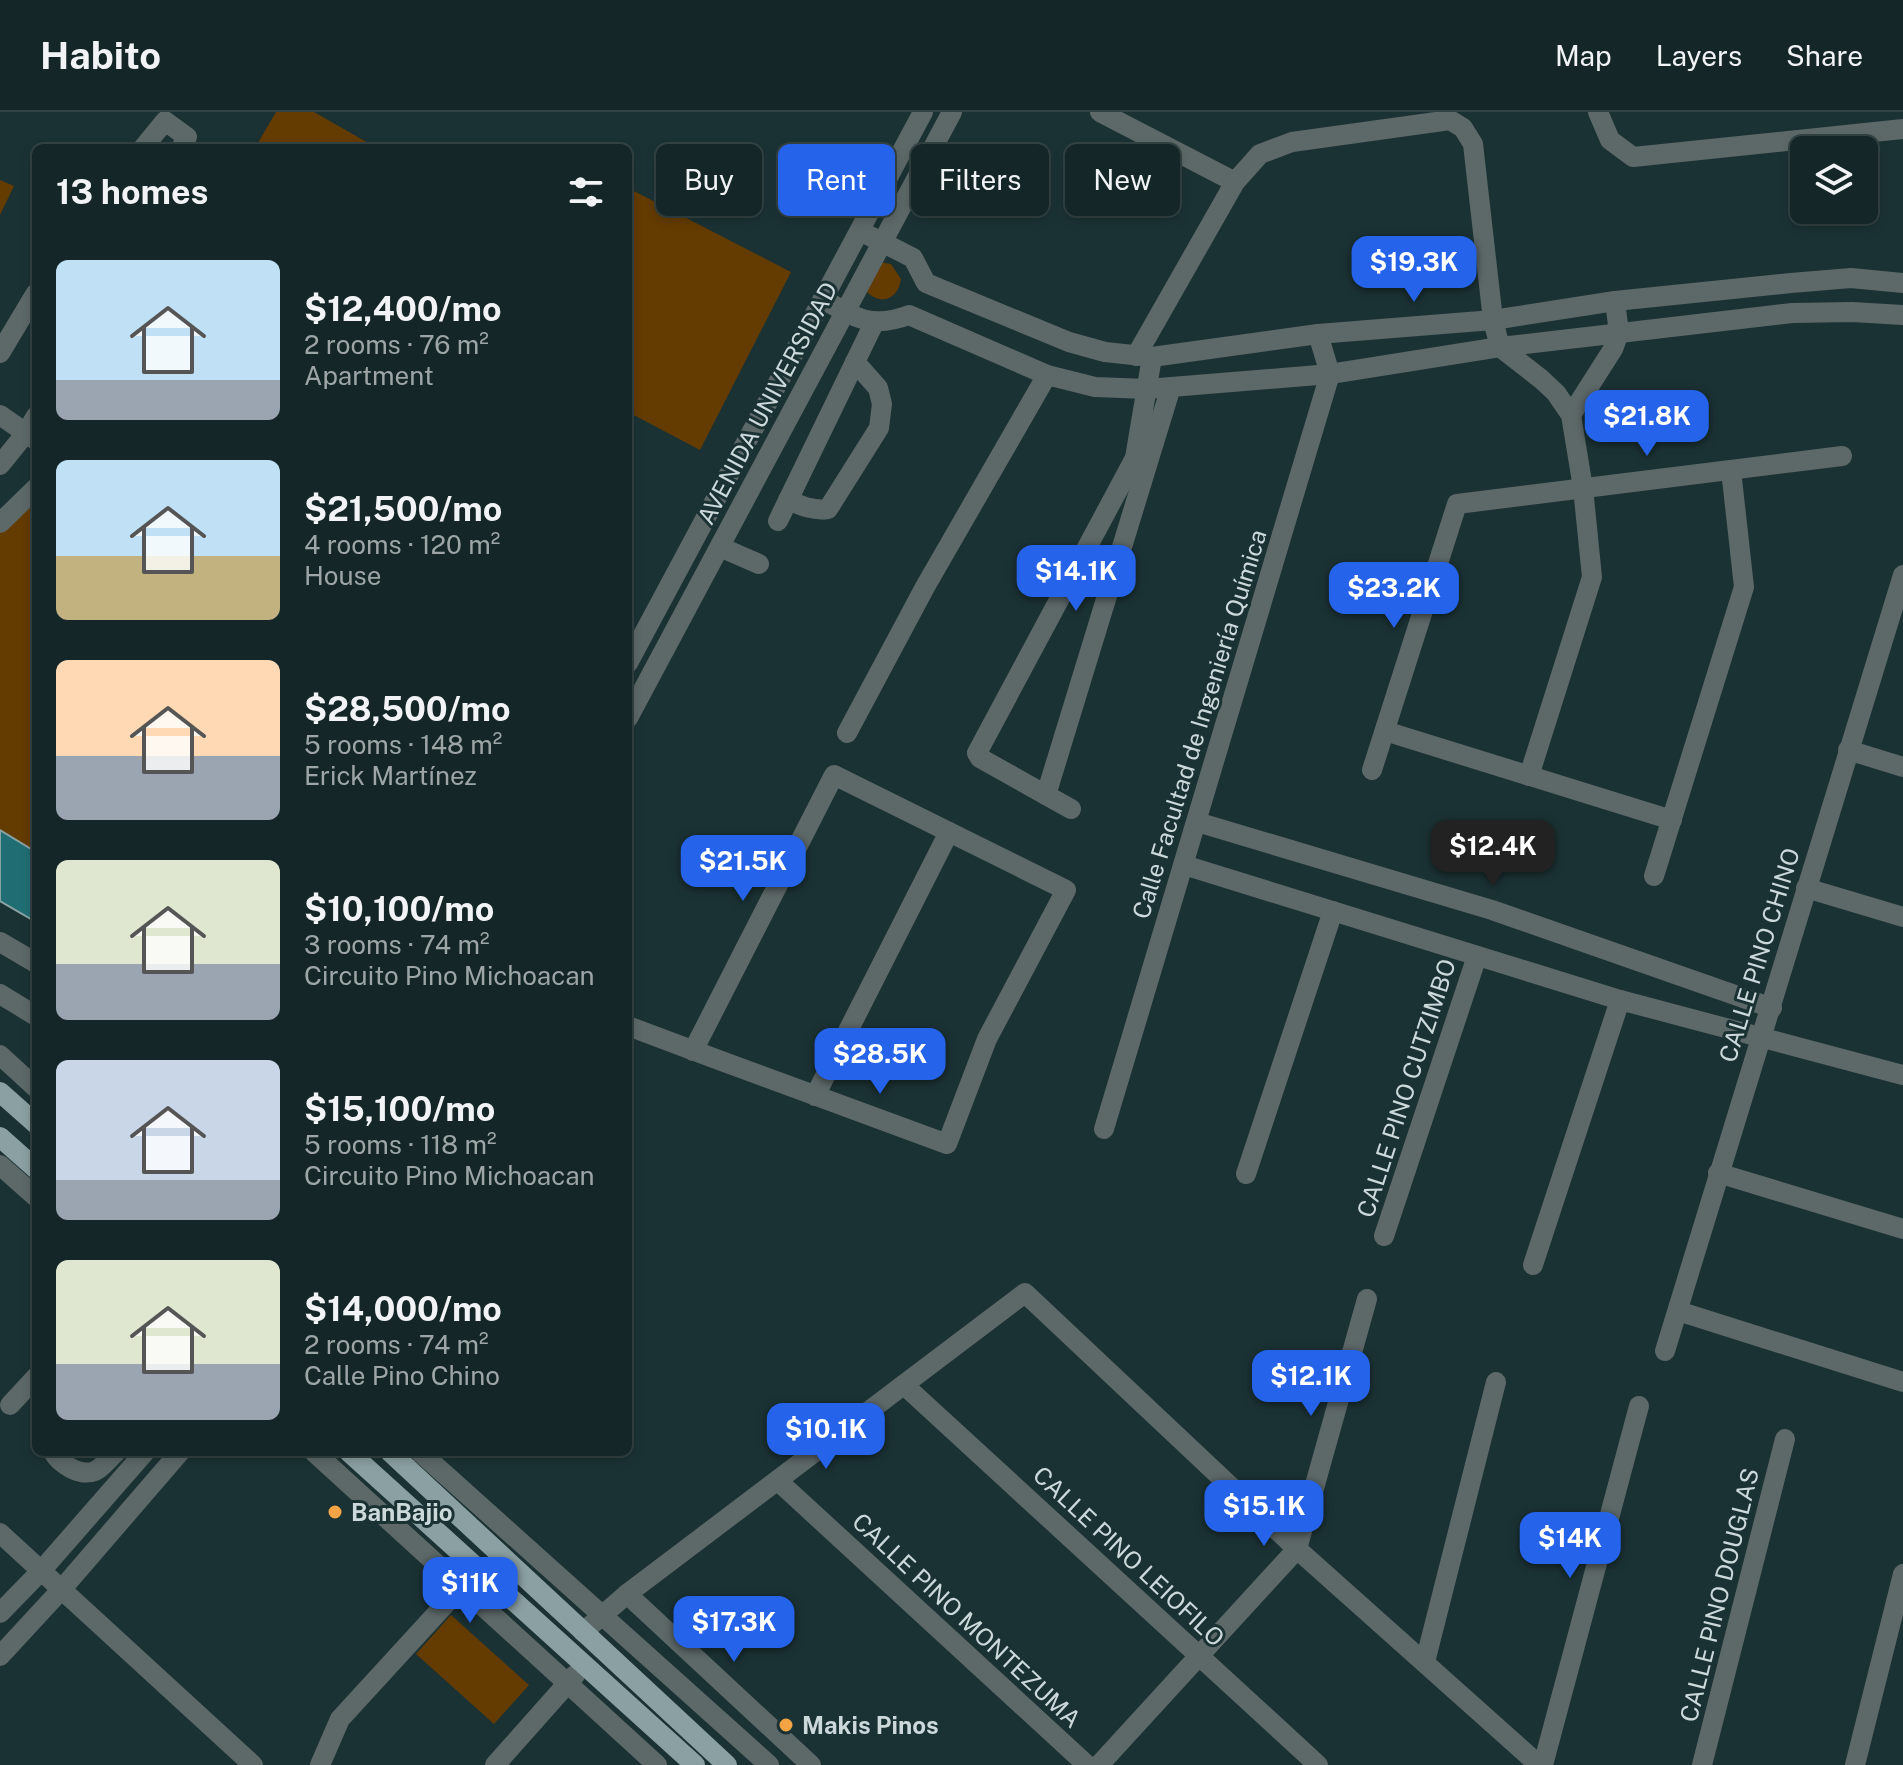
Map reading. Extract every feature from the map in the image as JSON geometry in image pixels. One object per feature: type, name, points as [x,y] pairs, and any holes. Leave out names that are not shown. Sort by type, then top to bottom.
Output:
[{"type":"main road","points":[[0,1092],[32,1120]]},
{"type":"main road","points":[[0,1137],[32,1165]]},
{"type":"main road","points":[[353,1456],[695,1765]]},
{"type":"main road","points":[[394,1456],[727,1765]]},
{"type":"street","name":"AVENIDA UNIVERSIDAD","points":[[632,656],[923,112]]},
{"type":"street","name":"AVENIDA UNIVERSIDAD","points":[[632,711],[952,112]]},
{"type":"street","points":[[1100,112],[1235,182]]},
{"type":"street","points":[[1598,112],[1610,140],[1633,157],[1903,129]]},
{"type":"street","points":[[1071,809],[980,758],[977,753],[1142,460],[1147,389],[1144,357],[1235,182],[1260,154],[1292,142],[1450,120],[1463,128],[1473,144],[1493,320],[1500,347],[1556,393],[1571,415],[1583,488],[1592,577],[1529,776]]},
{"type":"street","points":[[146,144],[165,121],[187,137],[183,144]]},
{"type":"street","points":[[860,231],[913,258],[926,283],[1069,342],[1105,352],[1144,357],[1318,334],[1493,320],[1615,301],[1851,278],[1903,283]]},
{"type":"street","points":[[823,299],[874,323],[888,323],[909,315],[1047,375],[1095,387],[1147,389],[1330,374],[1500,347],[1792,313],[1903,315]]},
{"type":"street","points":[[0,353],[32,300]]},
{"type":"street","points":[[1571,415],[1613,349],[1619,333],[1615,301]]},
{"type":"street","points":[[778,521],[874,323]]},
{"type":"street","points":[[1318,334],[1330,374]]},
{"type":"street","points":[[788,500],[807,508],[828,509],[879,428],[882,404],[878,388],[855,362]]},
{"type":"street","name":"Calle Facultad de Ingenierίa Quίmica","points":[[1104,1129],[1330,374]]},
{"type":"street","points":[[847,733],[925,587],[1047,375]]},
{"type":"street","points":[[1046,795],[1142,460],[1171,387]]},
{"type":"street","points":[[0,415],[32,430]]},
{"type":"street","points":[[789,417],[820,434]]},
{"type":"street","points":[[0,465],[32,431]]},
{"type":"street","points":[[1372,770],[1457,504],[1842,456]]},
{"type":"street","points":[[1654,876],[1744,587],[1731,470]]},
{"type":"street","points":[[0,523],[32,492]]},
{"type":"street","points":[[720,547],[759,564]]},
{"type":"street","name":"CALLE PINO CHINO","points":[[1665,1351],[1718,1173],[1772,1008],[1848,750],[1898,612],[1903,575]]},
{"type":"street","points":[[1385,731],[1672,820]]},
{"type":"street","points":[[1848,750],[1903,767]]},
{"type":"street","points":[[632,1028],[693,1051],[947,1144],[987,1039],[1066,890],[834,775],[693,1051]]},
{"type":"street","points":[[1197,822],[1492,910],[1772,1008]]},
{"type":"street","points":[[807,1093],[949,832]]},
{"type":"street","points":[[1184,865],[1620,1000],[1903,1075]]},
{"type":"street","points":[[1806,888],[1903,917]]},
{"type":"street","points":[[1246,1174],[1333,911]]},
{"type":"street","points":[[0,942],[32,961]]},
{"type":"street","name":"CALLE PINO CUTZIMBO","points":[[1384,1236],[1477,956]]},
{"type":"street","points":[[0,994],[32,1014]]},
{"type":"street","points":[[1533,1265],[1620,1000]]},
{"type":"street","points":[[0,1055],[32,1084]]},
{"type":"street","points":[[0,1165],[32,1193]]},
{"type":"street","points":[[1718,1173],[1903,1229]]},
{"type":"street","points":[[583,1632],[627,1594],[1025,1293],[1297,1549],[1541,1765],[1639,1406]]},
{"type":"street","points":[[1099,1765],[1297,1549],[1367,1299]]},
{"type":"street","points":[[1678,1311],[1903,1382]]},
{"type":"street","points":[[10,1405],[32,1381]]},
{"type":"street","points":[[1425,1662],[1496,1382]]},
{"type":"street","name":"CALLE PINO LEIOFILO","points":[[904,1385],[1318,1765]]},
{"type":"street","name":"CALLE PINO DOUGLAS","points":[[1702,1765],[1785,1439]]},
{"type":"street","points":[[56,1456],[65,1466],[83,1472],[95,1471],[112,1456]]},
{"type":"street","points":[[0,1656],[177,1456]]},
{"type":"street","points":[[318,1456],[657,1765]]},
{"type":"street","points":[[424,1456],[769,1765]]},
{"type":"street","points":[[0,1613],[41,1571],[140,1457],[154,1482]]},
{"type":"street","name":"CALLE PINO MONTEZUMA","points":[[778,1481],[1087,1765]]},
{"type":"street","points":[[0,1533],[253,1765]]},
{"type":"street","points":[[1855,1765],[1903,1574]]},
{"type":"street","points":[[320,1765],[340,1719],[461,1587]]},
{"type":"street","points":[[627,1594],[811,1765]]},
{"type":"street","points":[[1881,1667],[1903,1660]]},
{"type":"street","points":[[495,1765],[585,1664]]},
{"type":"shaded area","points":[[276,112],[314,112],[370,144],[257,144]]},
{"type":"shaded area","points":[[0,180],[14,186],[0,215]]},
{"type":"shaded area","points":[[632,190],[656,202],[656,216],[682,216],[791,272],[700,450],[632,414]]},
{"type":"shaded area","points":[[879,262],[891,264],[901,279],[896,292],[882,299],[866,291]]},
{"type":"shaded area","points":[[32,502],[32,920],[0,901],[0,530]]},
{"type":"shaded area","points":[[451,1615],[529,1685],[494,1724],[416,1654]]},
{"type":"building","points":[[0,830],[32,850],[32,920],[0,901]]},
{"type":"place","name":"BanBajio","points":[[335,1512]]},
{"type":"place","name":"Makis Pinos","points":[[786,1725]]}]
